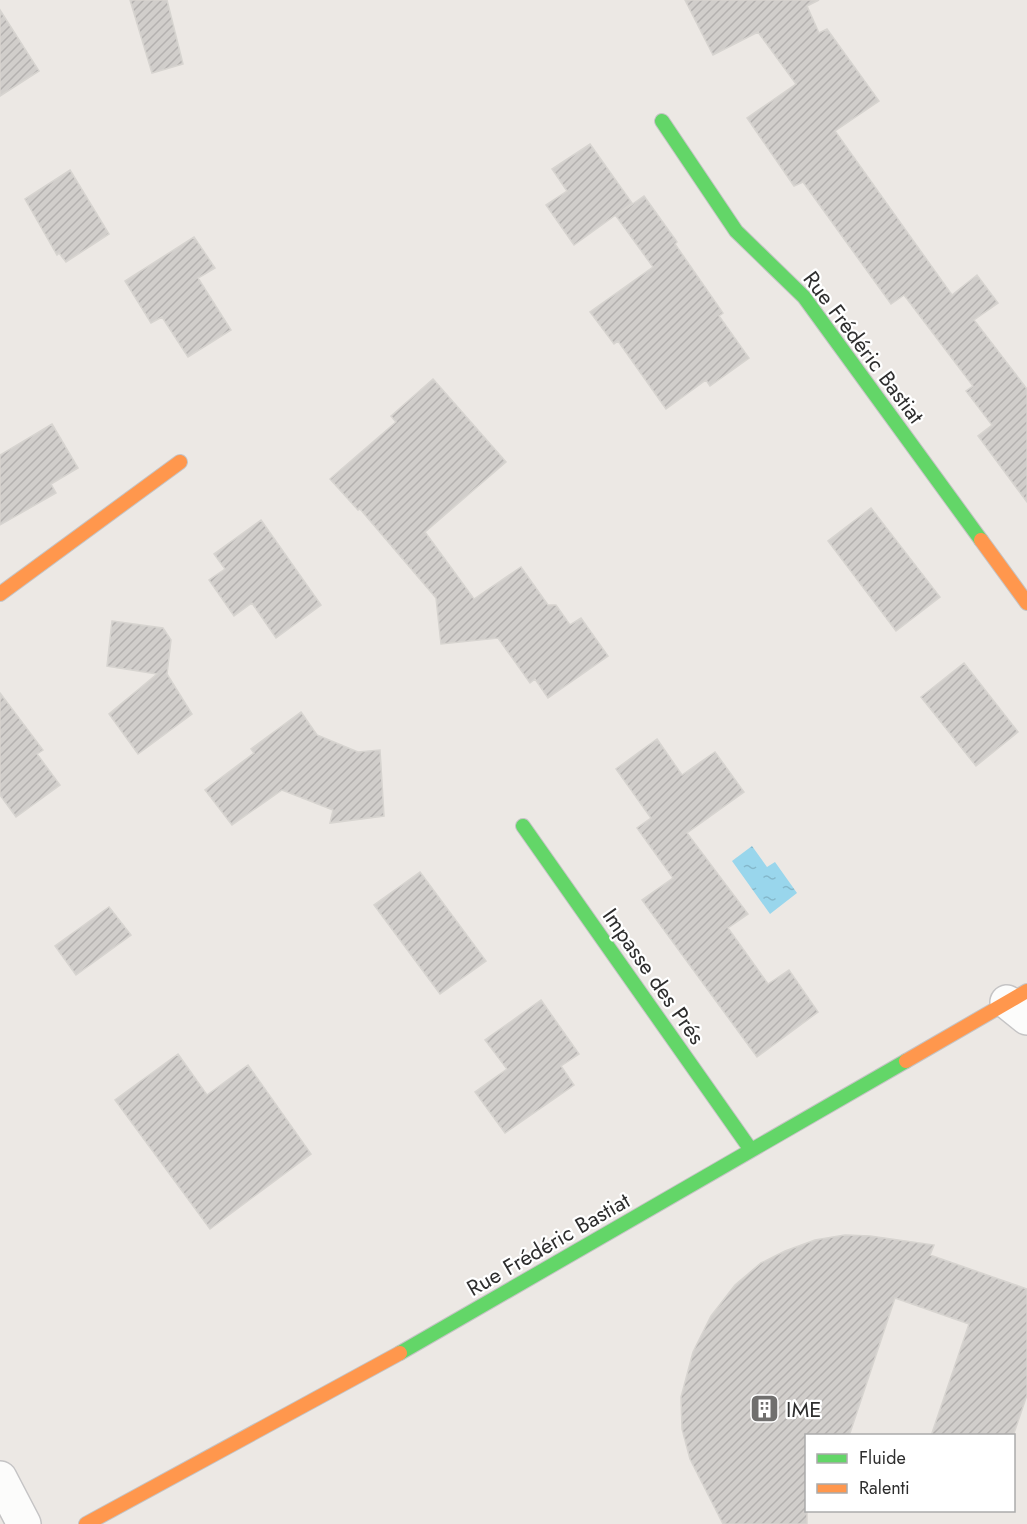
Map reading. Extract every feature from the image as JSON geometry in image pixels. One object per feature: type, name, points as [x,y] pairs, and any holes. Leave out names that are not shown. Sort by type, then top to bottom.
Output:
[{"type":"street","name":"Rue Frédéric Bastiat","points":[[662,121],[736,231],[804,297],[1027,603]]},
{"type":"street","points":[[0,594],[180,462]]},
{"type":"street","name":"Impasse des Prés","points":[[523,826],[751,1150]]},
{"type":"street","name":"Rue Frédéric Bastiat","points":[[86,1524],[432,1336],[751,1150],[1020,1004]]},
{"type":"street","points":[[0,1478],[24,1524]]},
{"type":"water","points":[[752,846],[767,867],[775,862],[797,893],[770,914],[732,861]]},
{"type":"building","points":[[130,0],[167,0],[183,64],[152,73]]},
{"type":"building","points":[[685,0],[819,0],[807,6],[819,33],[827,29],[879,101],[835,131],[952,295],[977,275],[998,303],[974,320],[1027,389],[1027,502],[978,436],[992,425],[966,391],[973,386],[904,295],[891,304],[803,182],[794,186],[747,118],[796,84],[758,32],[713,55]]},
{"type":"building","points":[[0,10],[39,71],[0,96]]},
{"type":"building","points":[[590,144],[632,203],[574,245],[546,205],[567,191],[552,169]]},
{"type":"building","points":[[70,170],[109,234],[66,262],[59,253],[57,255],[25,199]]},
{"type":"building","points":[[644,196],[677,242],[675,244],[723,313],[719,316],[749,358],[710,386],[706,380],[666,409],[618,341],[614,344],[590,312],[653,267],[616,216]]},
{"type":"building","points":[[194,237],[215,268],[198,278],[231,330],[188,357],[162,317],[151,323],[125,281]]},
{"type":"building","points":[[433,379],[506,462],[425,532],[474,599],[521,567],[548,605],[556,605],[570,625],[581,618],[608,656],[548,698],[535,679],[530,683],[498,638],[441,644],[436,598],[360,509],[358,510],[330,479],[396,422],[391,416]]},
{"type":"building","points":[[52,424],[78,468],[51,484],[56,493],[0,525],[0,455]]},
{"type":"building","points":[[871,508],[940,597],[896,631],[828,541]]},
{"type":"building","points":[[261,520],[321,605],[276,638],[252,603],[234,616],[209,580],[225,569],[214,554]]},
{"type":"building","points":[[112,621],[163,628],[171,640],[167,674],[192,714],[138,754],[109,714],[157,674],[107,666]]},
{"type":"building","points":[[964,663],[1018,732],[976,766],[921,697]]},
{"type":"building","points":[[0,693],[43,750],[37,754],[60,785],[16,817],[0,795]]},
{"type":"building","points":[[301,712],[317,735],[358,752],[380,750],[384,816],[330,823],[333,810],[282,790],[232,825],[205,790],[254,753],[251,749]]},
{"type":"building","points":[[657,739],[682,775],[715,752],[744,792],[687,833],[748,914],[728,928],[768,984],[789,970],[818,1012],[757,1057],[642,900],[673,878],[637,828],[651,818],[616,769]]},
{"type":"building","points":[[420,872],[486,961],[440,994],[374,905]]},
{"type":"building","points":[[109,907],[131,935],[76,975],[55,946]]},
{"type":"building","points":[[541,1000],[579,1054],[561,1066],[574,1085],[505,1133],[475,1092],[507,1069],[485,1040]]},
{"type":"building","points":[[178,1054],[207,1095],[248,1065],[311,1154],[210,1229],[115,1100]]},
{"type":"building","points":[[845,1235],[870,1236],[934,1245],[930,1255],[1027,1289],[1027,1395],[1014,1434],[932,1434],[969,1324],[895,1298],[850,1434],[805,1434],[807,1524],[723,1524],[690,1459],[682,1429],[681,1397],[693,1352],[711,1316],[735,1285],[761,1263],[815,1240]]},
{"type":"traffic: fast","points":[[662,121],[736,231],[804,297],[981,540]]},
{"type":"traffic: fast","points":[[523,826],[751,1150]]},
{"type":"traffic: fast","points":[[400,1353],[906,1061]]},
{"type":"traffic: slow","points":[[0,594],[180,462]]},
{"type":"traffic: slow","points":[[981,540],[1027,603]]},
{"type":"traffic: slow","points":[[906,1061],[1027,991]]},
{"type":"traffic: slow","points":[[86,1524],[400,1353]]},
{"type":"place","name":"IME","points":[[765,1409]]}]
